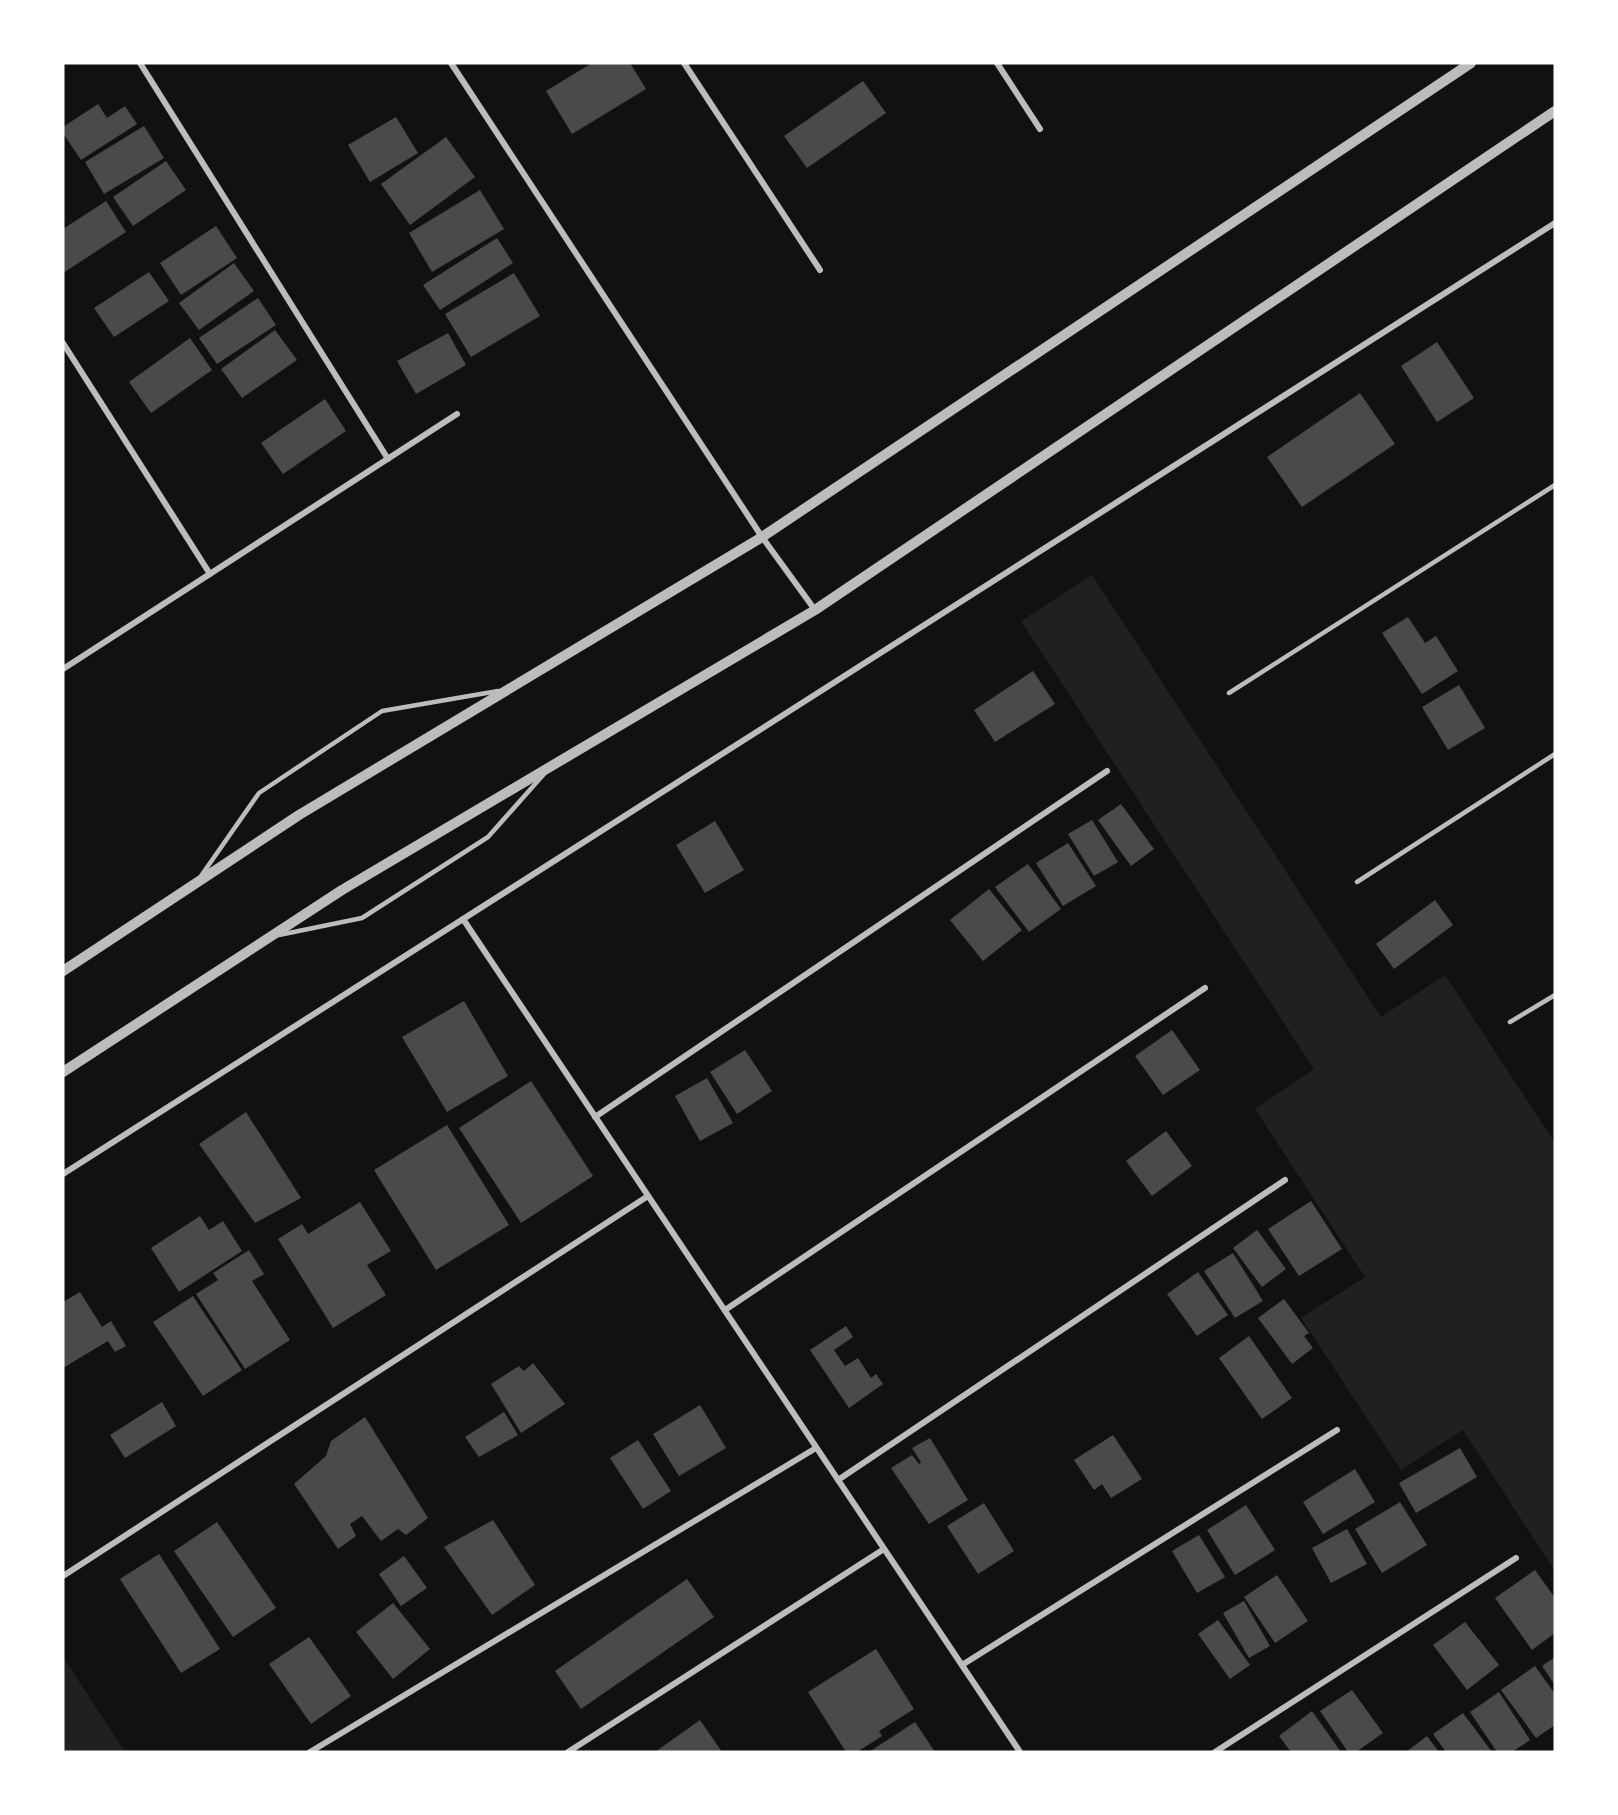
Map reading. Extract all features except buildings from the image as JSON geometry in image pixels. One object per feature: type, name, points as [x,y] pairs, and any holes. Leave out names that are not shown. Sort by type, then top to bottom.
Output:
[{"type":"street","points":[[140,63],[388,459]]},
{"type":"street","points":[[451,63],[762,537],[815,610]]},
{"type":"street","points":[[684,63],[820,270]]},
{"type":"street","points":[[998,63],[1040,129]]},
{"type":"street","points":[[63,971],[299,815],[762,537],[1471,63]]},
{"type":"street","points":[[63,1072],[342,890],[815,610],[1555,111]]},
{"type":"street","points":[[63,1174],[1555,223]]},
{"type":"street","points":[[63,343],[210,574]]},
{"type":"street","points":[[63,669],[457,414]]},
{"type":"street","points":[[595,1117],[1107,771]]},
{"type":"street","points":[[463,919],[1020,1752]]},
{"type":"street","points":[[725,1310],[1205,988]]},
{"type":"street","points":[[838,1480],[1285,1180]]},
{"type":"street","points":[[63,1576],[648,1196]]},
{"type":"street","points":[[962,1665],[1336,1430]]},
{"type":"street","points":[[310,1752],[816,1448]]},
{"type":"street","points":[[568,1752],[884,1549]]},
{"type":"street","points":[[1215,1752],[1516,1558]]},
{"type":"lane","points":[[1229,693],[1555,485]]},
{"type":"lane","points":[[198,880],[259,793],[382,711],[509,689]]},
{"type":"lane","points":[[1357,882],[1555,754]]},
{"type":"lane","points":[[271,936],[362,918],[488,837],[552,766]]},
{"type":"lane","points":[[1510,1022],[1555,995]]},
{"type":"shaded area","points":[[1092,575],[1381,1017],[1445,975],[1555,1143],[1555,1571],[1463,1430],[1401,1470],[1301,1318],[1365,1277],[1255,1109],[1314,1069],[1021,621]]},
{"type":"shaded area","points":[[63,1657],[125,1752],[63,1752]]}]
